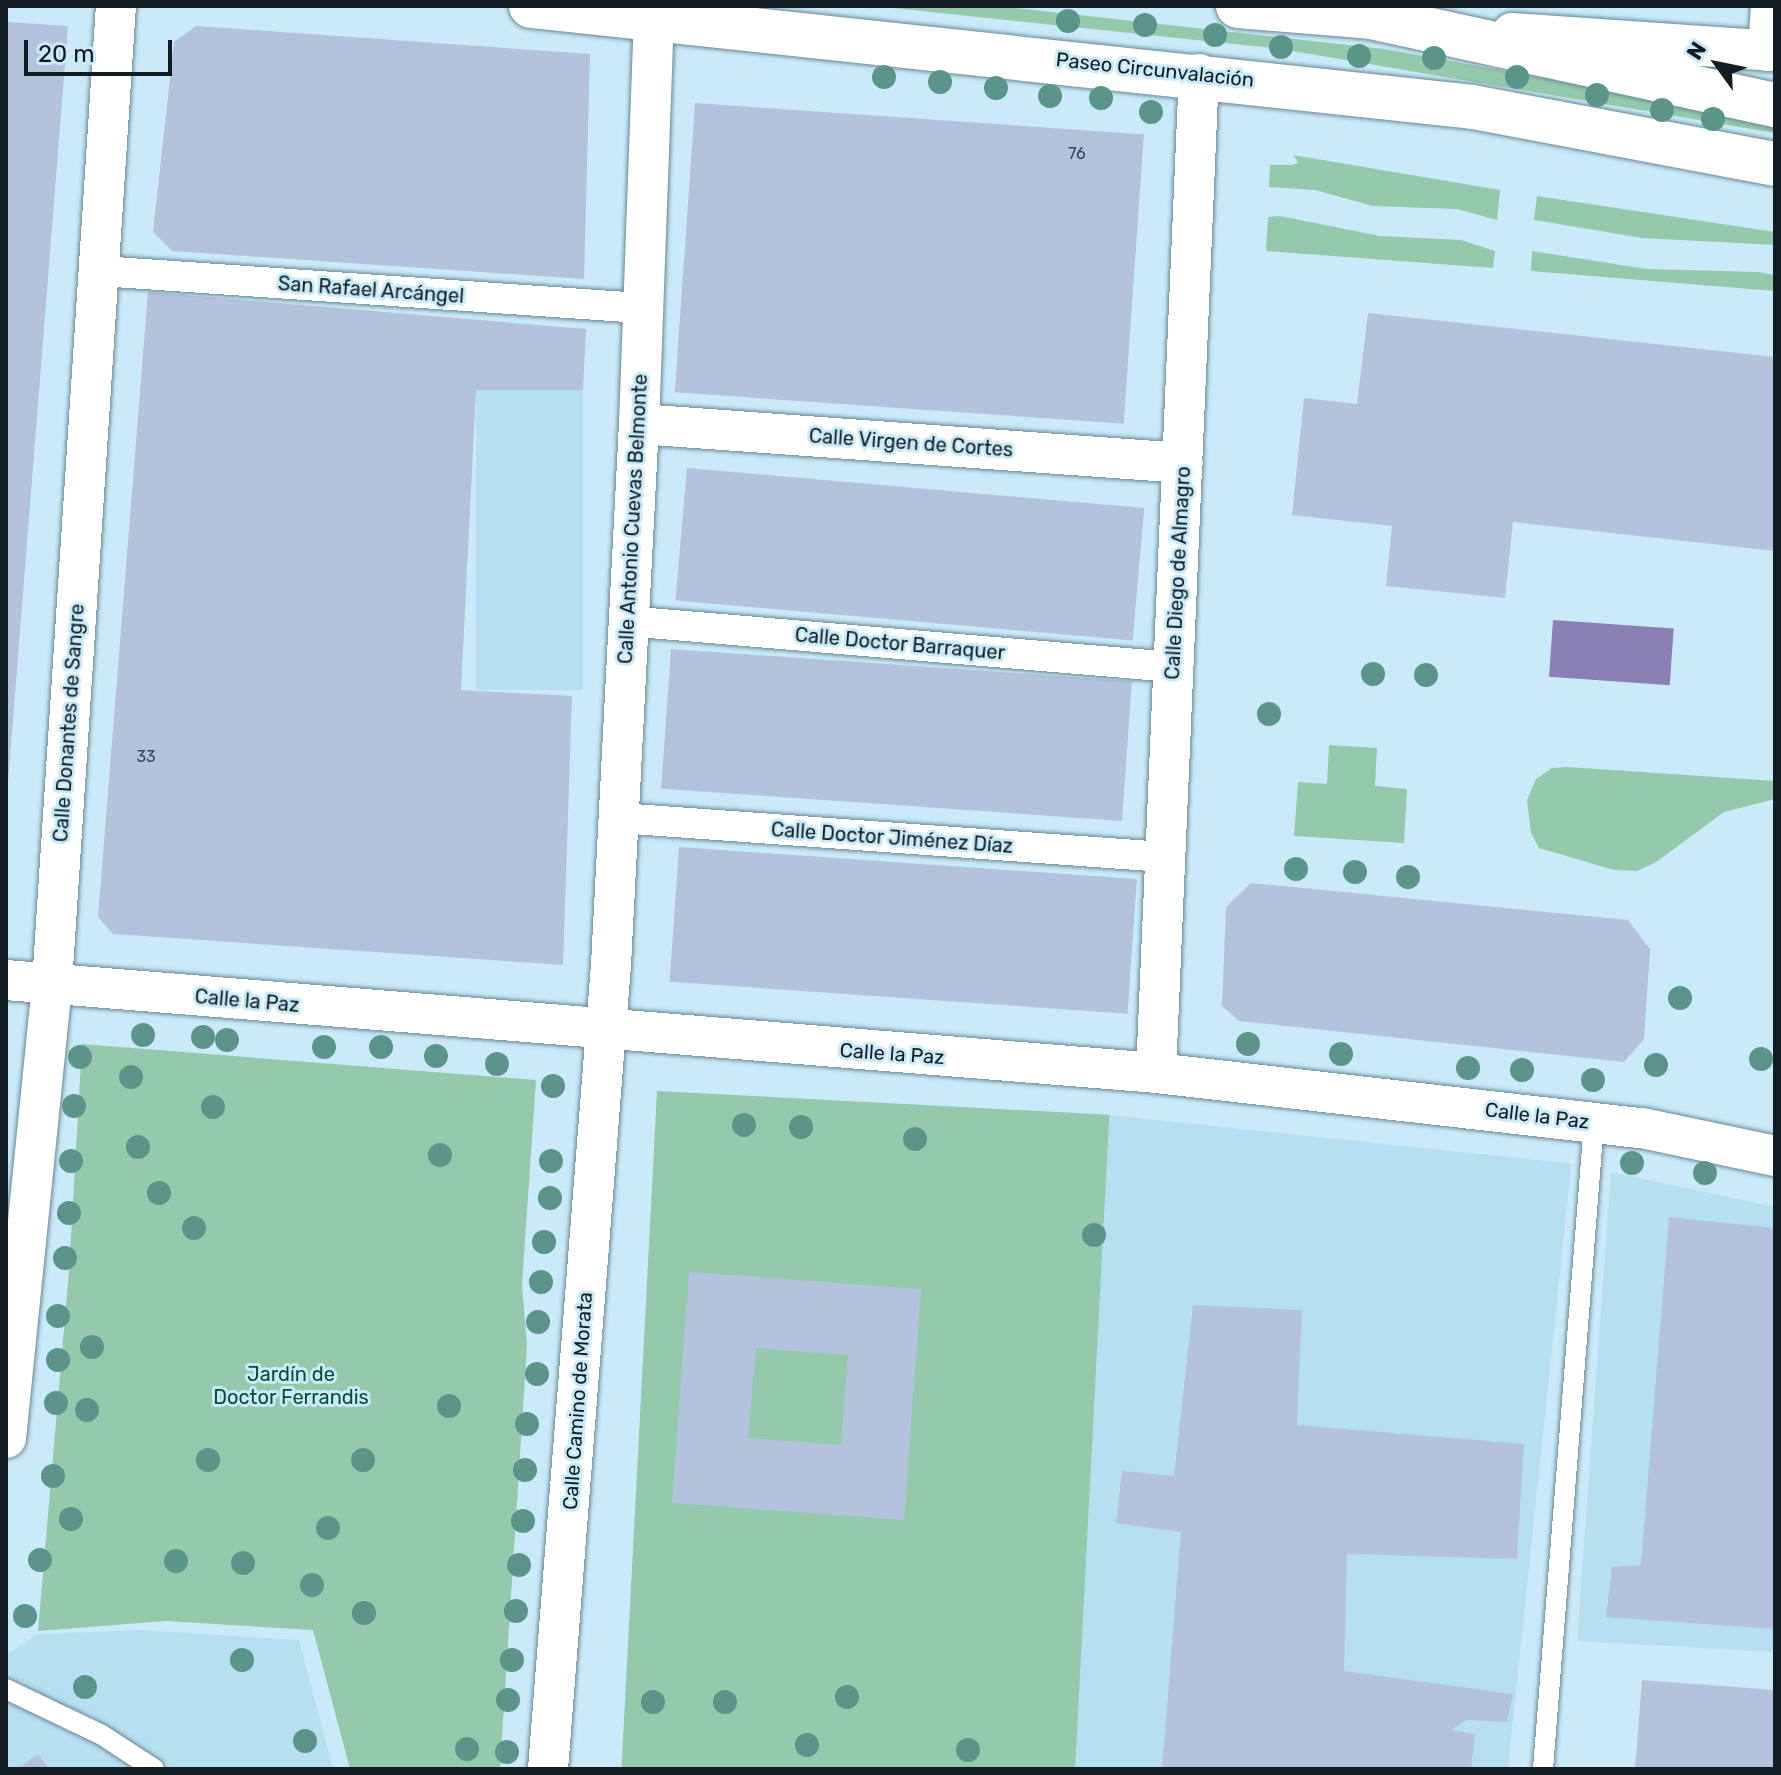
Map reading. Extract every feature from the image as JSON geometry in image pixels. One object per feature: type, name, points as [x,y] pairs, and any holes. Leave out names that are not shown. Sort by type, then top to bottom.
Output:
[{"type":"main road","name":"Paseo Circunvalación","points":[[531,6],[652,11],[1473,107],[1775,164]]},
{"type":"main road","points":[[1238,6],[1371,17],[1775,105]]},
{"type":"street","name":"Calle Donantes de Sangre","points":[[6,1438],[11,1360],[52,984],[116,6]]},
{"type":"street","points":[[1371,17],[1445,29],[1771,51],[1771,6]]},
{"type":"street","name":"Calle Antonio Cuevas Belmonte","points":[[606,1032],[639,424],[652,11]]},
{"type":"street","name":"Calle Diego de Almagro","points":[[1156,1073],[1199,74]]},
{"type":"street","name":"San Rafael Arcángel","points":[[100,271],[642,308]]},
{"type":"street","name":"Calle Virgen de Cortes","points":[[639,424],[1183,463]]},
{"type":"street","name":"Calle Doctor Barraquer","points":[[626,621],[1173,667]]},
{"type":"street","name":"Calle Doctor Jiménez Díaz","points":[[619,818],[1165,857]]},
{"type":"street","name":"Calle la Paz","points":[[6,980],[606,1032],[1156,1073],[1594,1123],[1775,1156]]},
{"type":"street","name":"Calle Camino de Morata","points":[[548,1769],[606,1032]]},
{"type":"lane","points":[[1543,1769],[1594,1123]]},
{"type":"lane","points":[[6,1689],[102,1735],[154,1769]]},
{"type":"shaded area","points":[[476,390],[583,390],[583,690],[476,690]]},
{"type":"shaded area","points":[[1553,620],[1674,628],[1670,685],[1549,677]]},
{"type":"shaded area","points":[[1109,1115],[1571,1164],[1508,1769],[1040,1767]]},
{"type":"shaded area","points":[[1611,1172],[1775,1207],[1775,1652],[1577,1641]]},
{"type":"shaded area","points":[[141,1630],[299,1640],[333,1769],[6,1769],[6,1655],[38,1634]]},
{"type":"green space","points":[[874,6],[998,6],[1384,49],[1775,120],[1775,133],[1281,49]]},
{"type":"green space","points":[[1293,155],[1500,190],[1497,220],[1457,209],[1373,206],[1315,190],[1269,187],[1270,165],[1293,165],[1298,162]]},
{"type":"green space","points":[[1537,196],[1775,232],[1775,245],[1642,238],[1534,220]]},
{"type":"green space","points":[[1280,216],[1380,236],[1461,240],[1495,251],[1493,268],[1266,251],[1268,217]]},
{"type":"green space","points":[[1532,251],[1647,269],[1758,272],[1775,275],[1775,291],[1531,271]]},
{"type":"green space","points":[[1329,745],[1377,748],[1375,786],[1407,789],[1404,843],[1294,836],[1298,782],[1327,784]]},
{"type":"green space","points":[[1552,768],[1775,781],[1775,799],[1724,812],[1656,862],[1637,871],[1614,870],[1539,848],[1531,833],[1527,800],[1536,779]]},
{"type":"green space","name":"Jardín de Doctor Ferrandis","points":[[82,1044],[536,1080],[522,1285],[527,1346],[500,1769],[350,1769],[313,1630],[166,1621],[38,1631],[69,1271]]},
{"type":"green space","points":[[657,1091],[1109,1115],[1075,1769],[621,1769]]},
{"type":"building","points":[[6,22],[68,26],[8,783],[6,783]]},
{"type":"building","points":[[196,26],[590,54],[584,279],[172,251],[153,232],[174,42]]},
{"type":"building","points":[[695,103],[1144,134],[1124,424],[675,392]]},
{"type":"building","points":[[148,292],[586,329],[583,390],[476,390],[461,690],[572,696],[563,965],[113,934],[98,917]]},
{"type":"building","points":[[1368,313],[1775,357],[1775,551],[1513,522],[1505,598],[1386,586],[1392,526],[1292,515],[1304,398],[1357,404]]},
{"type":"building","points":[[687,468],[1144,508],[1133,640],[675,600]]},
{"type":"building","points":[[671,649],[1132,681],[1122,821],[661,789]]},
{"type":"building","points":[[679,847],[1137,879],[1127,1014],[670,982]]},
{"type":"building","points":[[1251,883],[1628,920],[1650,949],[1644,1039],[1624,1062],[1239,1021],[1222,1006],[1226,907]]},
{"type":"building","points":[[1669,1217],[1775,1228],[1775,1629],[1606,1617],[1612,1567],[1641,1565]]},
{"type":"building","points":[[689,1272],[921,1289],[904,1520],[672,1503]],"holes":[[[756,1348],[848,1355],[841,1445],[748,1438]]]},
{"type":"building","points":[[1193,1305],[1302,1310],[1297,1425],[1524,1444],[1517,1559],[1347,1554],[1344,1671],[1513,1694],[1507,1722],[1467,1720],[1451,1730],[1475,1734],[1471,1769],[1162,1769],[1181,1532],[1116,1523],[1122,1471],[1174,1476]]},
{"type":"building","points":[[1642,1680],[1775,1690],[1775,1769],[1635,1769]]},
{"type":"building","points":[[38,1754],[49,1769],[17,1769]]}]
